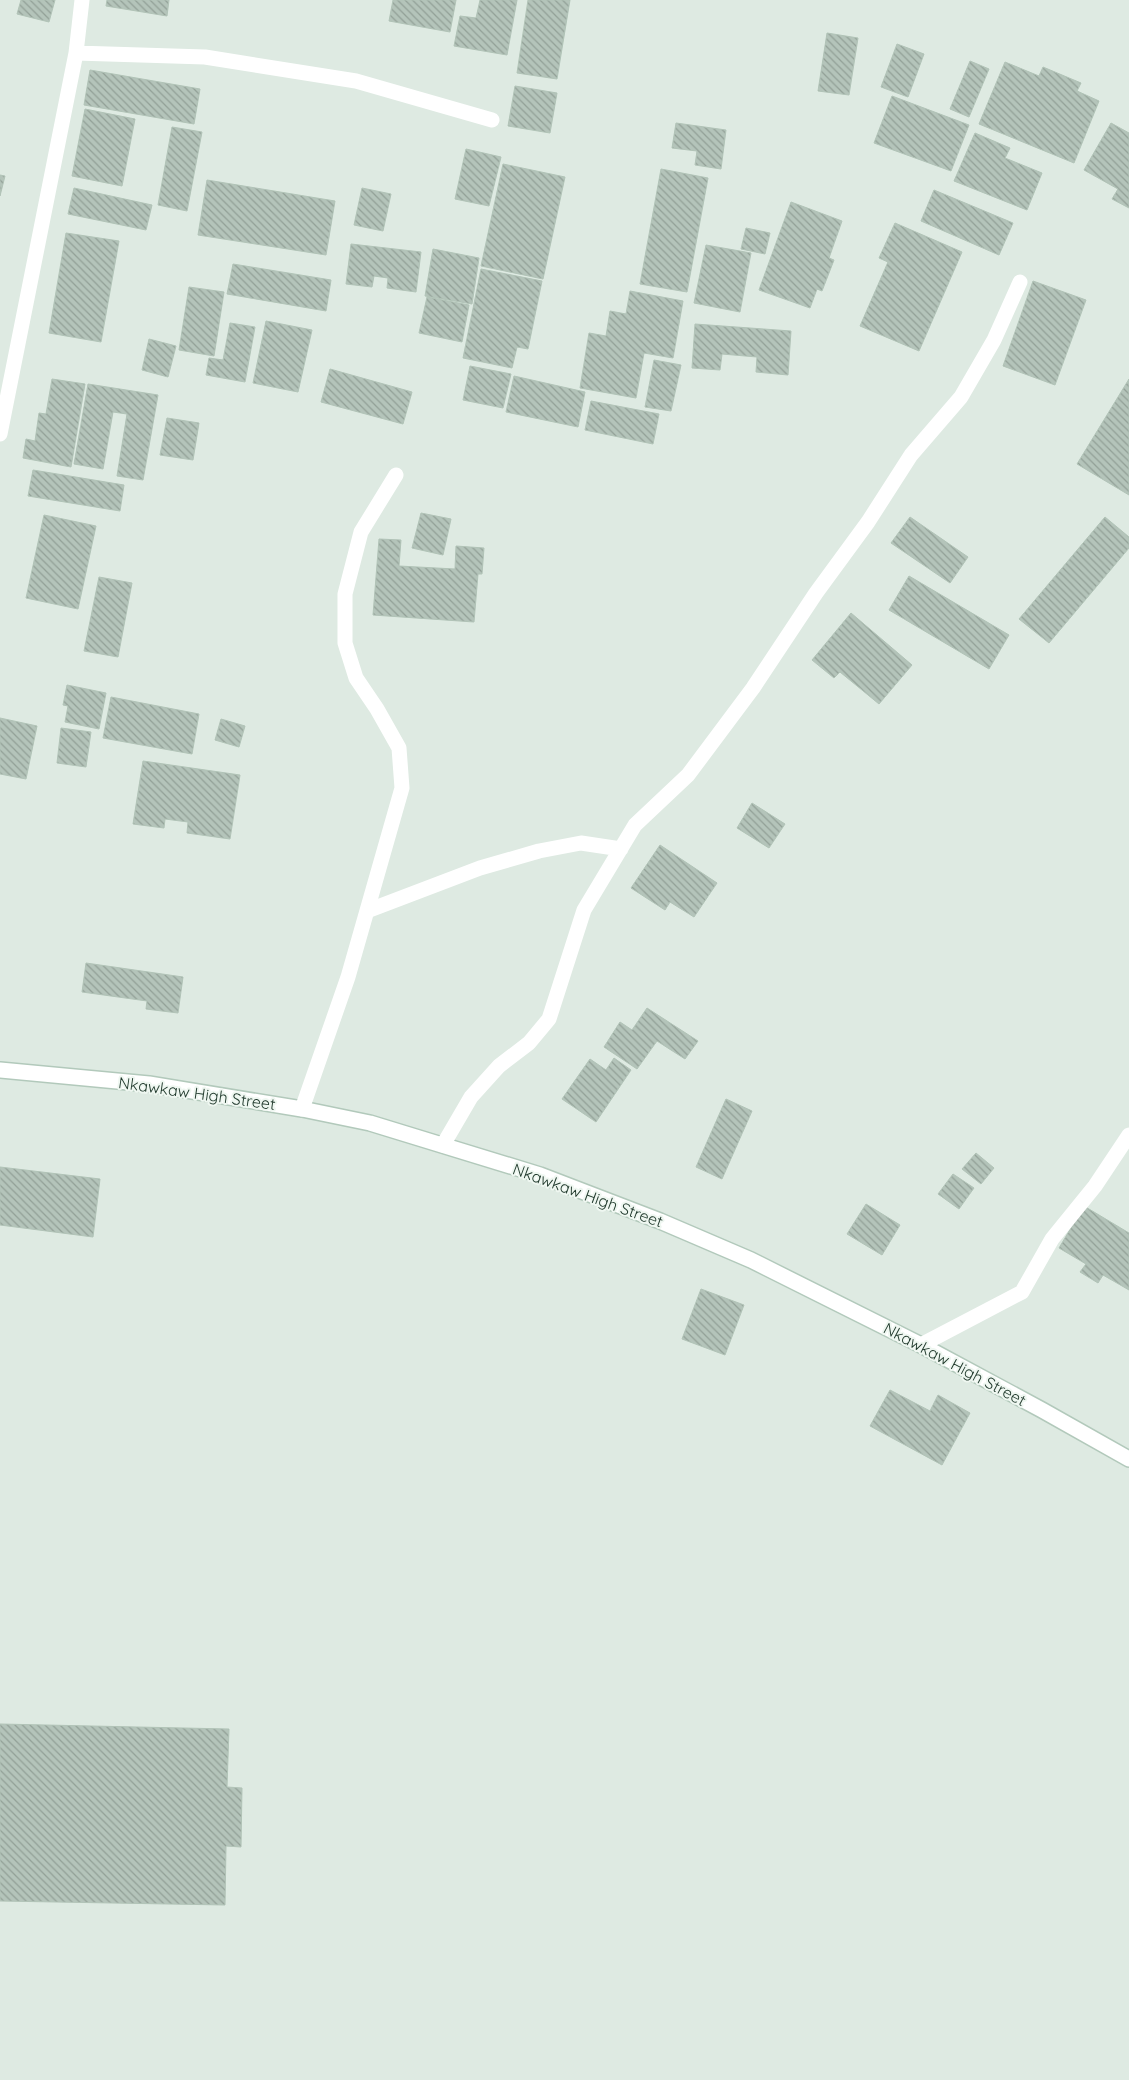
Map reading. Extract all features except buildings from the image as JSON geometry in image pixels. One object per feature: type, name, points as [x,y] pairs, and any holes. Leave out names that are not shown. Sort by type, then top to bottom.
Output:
[{"type":"street","points":[[0,434],[76,53],[82,0]]},
{"type":"street","points":[[76,53],[214,58],[356,81],[492,120]]},
{"type":"street","points":[[443,1145],[471,1097],[499,1066],[529,1043],[549,1019],[584,910],[635,825],[688,775],[753,688],[816,593],[868,522],[910,455],[961,397],[994,340],[1020,282]]},
{"type":"street","points":[[302,1109],[348,977],[402,788],[398,748],[377,709],[356,678],[345,642],[345,594],[361,532],[396,475]]},
{"type":"street","points":[[367,911],[480,868],[539,851],[581,844],[621,849]]},
{"type":"street","name":"Nkawkaw High Street","points":[[0,1070],[149,1084],[302,1109],[370,1123],[540,1175],[660,1221],[751,1260],[921,1345],[1129,1459]]},
{"type":"street","points":[[921,1345],[1022,1292],[1052,1239],[1095,1186],[1129,1135]]}]
